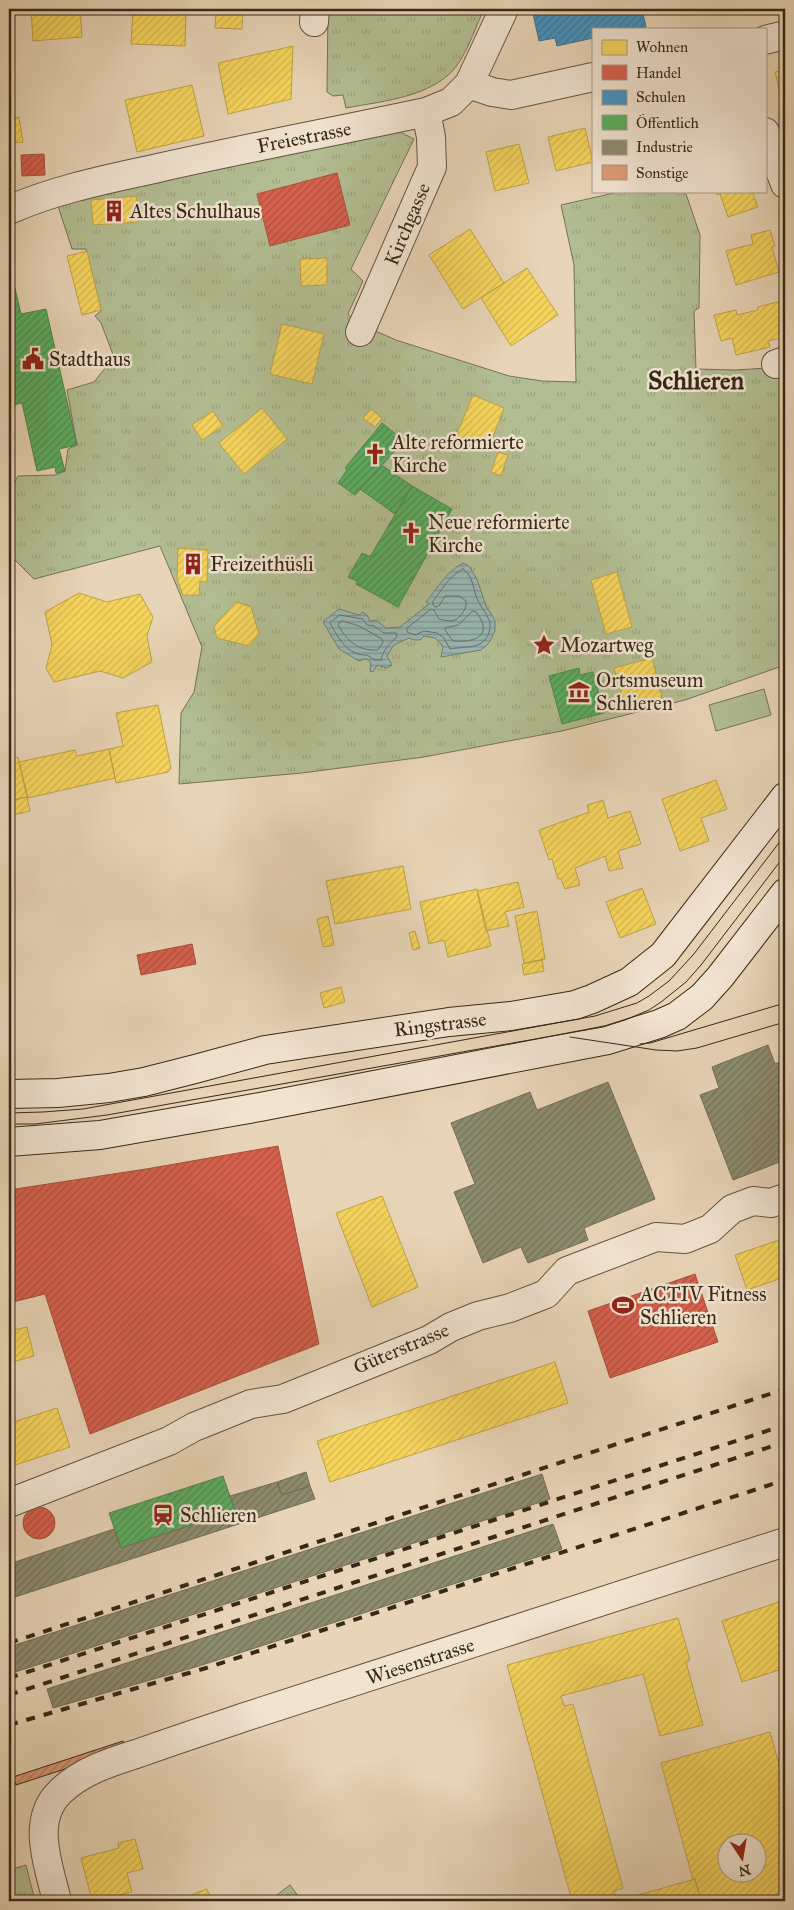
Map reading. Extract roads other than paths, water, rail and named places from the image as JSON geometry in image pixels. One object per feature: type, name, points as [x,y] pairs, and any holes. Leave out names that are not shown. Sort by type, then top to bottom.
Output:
[{"type":"street","name":"Freiestrasse","points":[[9,210],[86,184],[223,153],[426,112],[452,102],[469,84],[504,9]]},
{"type":"street","points":[[766,40],[785,35]]},
{"type":"street","points":[[469,84],[492,92],[511,95],[592,77]]},
{"type":"street","name":"Kirchgasse","points":[[360,332],[432,166],[431,137],[426,112]]},
{"type":"street","points":[[766,135],[785,184]]},
{"type":"street","name":"Ringstrasse","points":[[9,1094],[58,1093],[109,1088],[186,1072],[264,1050],[449,1022],[511,1016],[575,1005],[592,999],[629,982],[663,955],[785,797]]},
{"type":"street","points":[[9,1142],[100,1135],[608,1040],[631,1034],[676,1016],[702,997],[720,977],[785,892]]},
{"type":"street","name":"Güterstrasse","points":[[9,1504],[169,1441],[194,1427],[251,1404],[282,1398],[429,1340],[451,1327],[478,1316],[510,1308],[546,1294],[567,1271],[656,1237],[685,1239],[710,1229],[732,1209],[753,1201],[772,1203],[785,1198]]},
{"type":"street","name":"Wiesenstrasse","points":[[58,1901],[46,1857],[43,1829],[46,1814],[51,1802],[60,1792],[86,1773],[154,1747],[785,1542]]},
{"type":"water","points":[[463,563],[469,566],[477,579],[486,606],[495,620],[495,631],[489,643],[481,650],[441,657],[443,646],[435,638],[424,636],[420,640],[414,640],[409,638],[394,645],[387,656],[392,665],[387,668],[377,665],[373,672],[370,671],[371,664],[369,660],[359,661],[339,649],[323,622],[339,609],[359,615],[363,612],[370,621],[376,620],[386,628],[400,627],[429,604],[426,602],[443,580]]},
{"type":"tram line","points":[[9,1113],[83,1109],[595,1016],[637,1003],[669,981],[693,955],[785,835]]},
{"type":"tram line","points":[[9,1124],[35,1124],[107,1115],[603,1027],[625,1020],[649,1010],[686,982],[785,855]]},
{"type":"tram line","points":[[640,1044],[650,1043],[785,1003]]},
{"type":"tram line","points":[[570,1037],[656,1050],[677,1051],[697,1048],[785,1022]]},
{"type":"railway","points":[[9,1643],[785,1389]]},
{"type":"railway","points":[[9,1678],[785,1425]]},
{"type":"railway","points":[[9,1695],[785,1442]]},
{"type":"railway","points":[[9,1725],[206,1668],[785,1480]]},
{"type":"place","name":"Altes Schulhaus","points":[[114,211]]},
{"type":"place","name":"Stadthaus","points":[[33,359]]},
{"type":"place","name":"Alte reformierte Kirche","points":[[375,454]]},
{"type":"place","name":"Neue reformierte Kirche","points":[[411,533]]},
{"type":"place","name":"Freizeithüsli","points":[[193,564]]},
{"type":"place","name":"Mozartweg","points":[[544,645]]},
{"type":"place","name":"Ortsmuseum Schlieren","points":[[579,692]]},
{"type":"place","name":"ACTIV Fitness Schlieren","points":[[623,1305]]},
{"type":"place","name":"Schlieren","points":[[163,1515]]},
{"type":"district","name":"Schlieren","points":[[696,380]]}]
